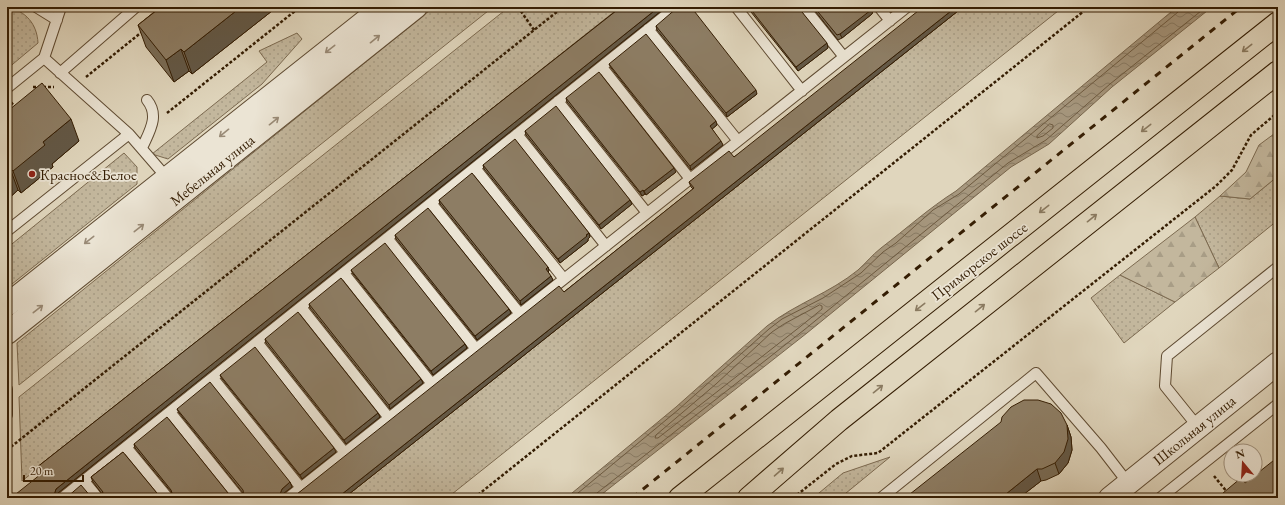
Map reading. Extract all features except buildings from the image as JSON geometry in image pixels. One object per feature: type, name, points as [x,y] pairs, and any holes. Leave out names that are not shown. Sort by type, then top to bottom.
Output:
[{"type":"main road","name":"Приморское шоссе","points":[[680,498],[1278,23]]},
{"type":"main road","points":[[749,498],[838,420],[1278,72]]},
{"type":"street","name":"Мебельная улица","points":[[7,305],[383,7]]},
{"type":"street","name":"Мебельная улица","points":[[7,333],[416,7]]},
{"type":"street","name":"Школьная улица","points":[[1110,498],[1278,363]]},
{"type":"lane","points":[[36,7],[57,20]]},
{"type":"lane","points":[[7,88],[44,58],[61,7]]},
{"type":"lane","points":[[60,73],[136,7]]},
{"type":"lane","points":[[62,498],[676,7]]},
{"type":"lane","points":[[736,7],[802,91]]},
{"type":"lane","points":[[804,7],[844,57]]},
{"type":"lane","points":[[879,7],[890,21]]},
{"type":"lane","points":[[288,498],[907,7]]},
{"type":"lane","points":[[648,29],[738,141]]},
{"type":"lane","points":[[44,58],[129,134],[181,195]]},
{"type":"lane","points":[[602,67],[690,179]]},
{"type":"lane","points":[[142,148],[152,125],[154,114],[147,100]]},
{"type":"lane","points":[[558,101],[647,213]]},
{"type":"lane","points":[[7,231],[129,134]]},
{"type":"lane","points":[[517,134],[606,246]]},
{"type":"lane","points":[[475,168],[564,279]]},
{"type":"lane","points":[[431,203],[520,314]]},
{"type":"lane","points":[[387,238],[476,349]]},
{"type":"lane","points":[[1198,428],[1165,386],[1167,356],[1278,267]]},
{"type":"lane","points":[[344,273],[432,384]]},
{"type":"lane","points":[[301,307],[389,418]]},
{"type":"lane","points":[[257,342],[345,453]]},
{"type":"lane","points":[[881,498],[1036,373],[1101,448],[1128,483]]},
{"type":"lane","points":[[213,378],[301,488]]},
{"type":"lane","points":[[7,389],[7,415]]},
{"type":"lane","points":[[1160,498],[1278,404]]},
{"type":"lane","points":[[170,412],[238,498]]},
{"type":"lane","points":[[126,447],[168,498]]},
{"type":"lane","points":[[84,481],[98,498]]},
{"type":"path","points":[[152,125],[300,7]]},
{"type":"path","points":[[518,7],[534,30]]},
{"type":"path","points":[[7,450],[563,7]]},
{"type":"path","points":[[474,498],[1088,7]]},
{"type":"path","points":[[29,90],[34,86],[52,87],[67,92],[150,26]]},
{"type":"path","points":[[7,108],[18,99]]},
{"type":"path","points":[[793,498],[836,464],[852,456],[878,453],[1225,179],[1239,159],[1251,135],[1278,112]]},
{"type":"path","points":[[1214,476],[1232,498]]},
{"type":"green space","points":[[7,7],[20,12],[29,19],[33,24],[38,43],[7,69]]},
{"type":"green space","points":[[434,7],[493,7],[19,385],[17,343]]},
{"type":"green space","points":[[509,7],[620,7],[22,481],[19,397]]},
{"type":"green space","points":[[963,7],[1063,7],[447,498],[344,498]]},
{"type":"green space","points":[[297,33],[302,39],[262,84],[168,159],[152,154],[267,62],[259,51]]},
{"type":"green space","points":[[1278,131],[1278,176],[1250,199],[1220,196],[1246,172],[1259,145]]},
{"type":"green space","points":[[124,153],[137,167],[137,184],[7,288],[7,248]]},
{"type":"green space","points":[[1278,176],[1278,220],[1219,268],[1195,217],[1220,196],[1250,199]]},
{"type":"green space","points":[[1195,217],[1219,268],[1175,302],[1120,275]]},
{"type":"green space","points":[[1120,275],[1175,302],[1124,343],[1091,298]]},
{"type":"green space","points":[[890,457],[840,498],[813,498],[843,473]]},
{"type":"water","points":[[1177,7],[1212,7],[1112,87],[1049,144],[1011,167],[807,333],[597,498],[566,498],[676,407],[767,326],[789,311],[836,285],[858,270],[878,251],[927,211],[956,191]]},
{"type":"railway","points":[[632,498],[1241,7]]},
{"type":"place","name":"Красное&Белое","points":[[32,174]]}]
